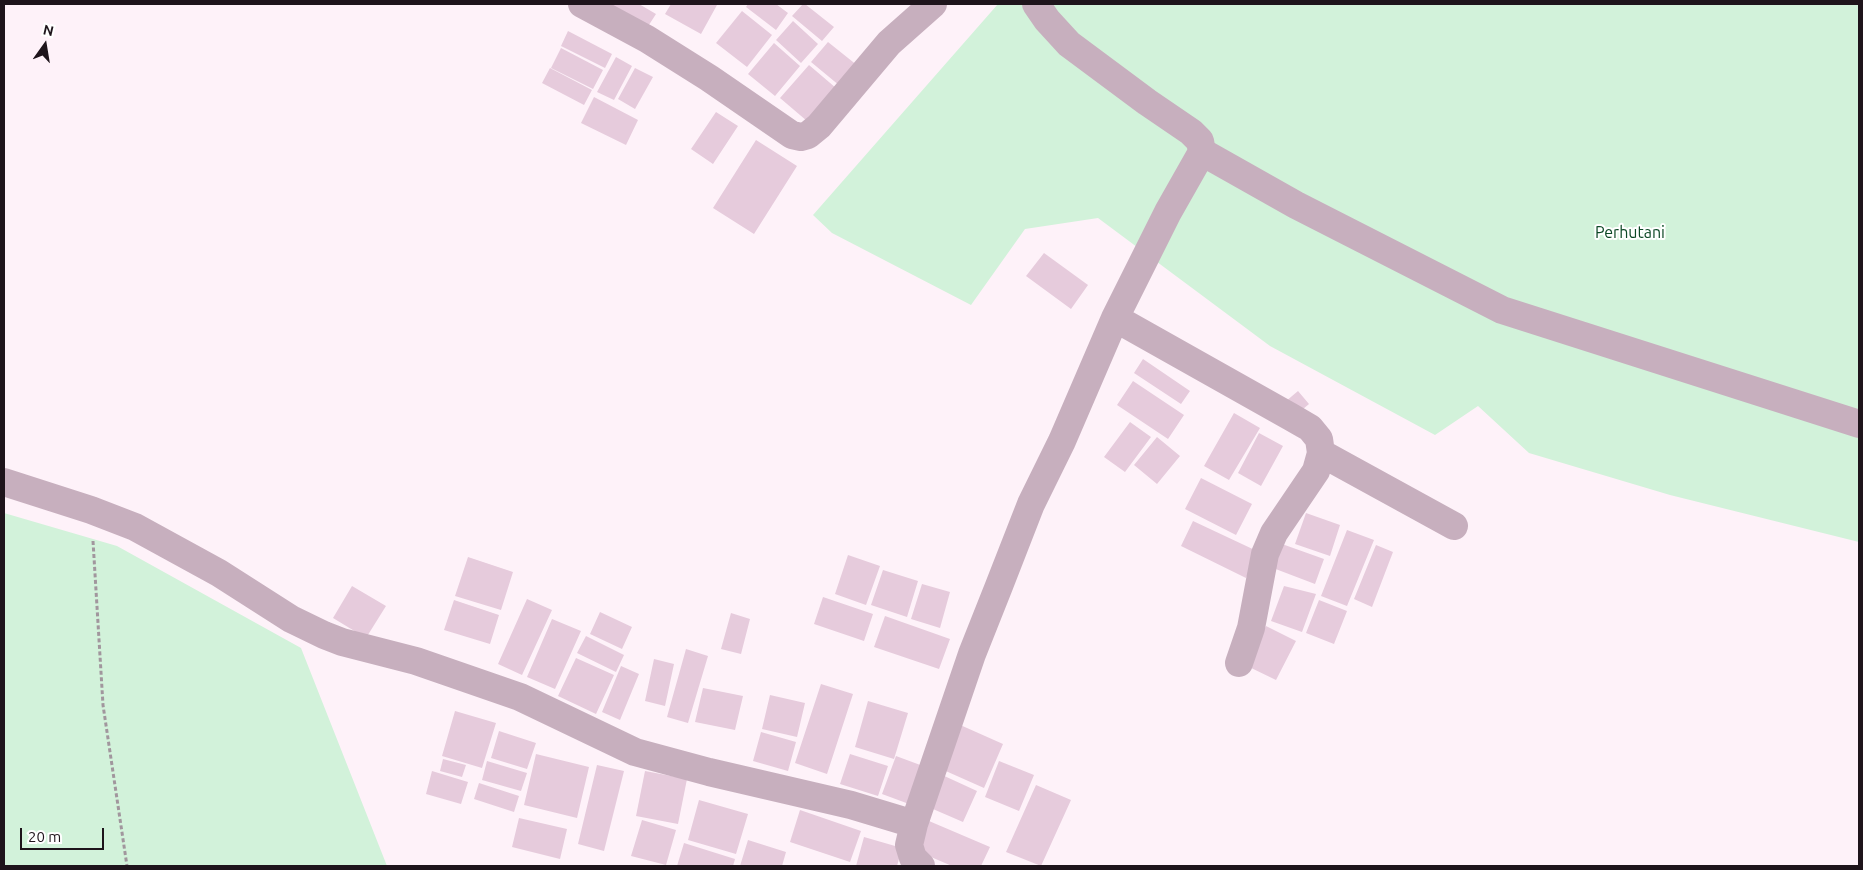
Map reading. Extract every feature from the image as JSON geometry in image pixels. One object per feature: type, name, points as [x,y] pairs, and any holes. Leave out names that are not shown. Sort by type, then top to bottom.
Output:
[{"type":"street","points":[[582,4],[647,39],[709,78],[792,135],[801,137],[808,135],[820,126],[889,43],[933,4]]},
{"type":"street","points":[[921,866],[913,858],[909,845],[914,824],[966,672],[1031,504],[1062,441],[1116,318],[1168,212],[1202,152],[1200,141],[1191,132],[1069,44],[1047,20],[1036,4]]},
{"type":"street","points":[[1202,152],[1296,205],[1502,310],[1859,424]]},
{"type":"street","points":[[1116,318],[1310,428],[1318,439],[1321,453],[1316,471],[1291,505],[1271,540],[1260,574],[1251,628],[1239,663]]},
{"type":"street","points":[[1321,453],[1454,526]]},
{"type":"street","points":[[4,482],[91,510],[134,527],[173,547],[291,619],[342,642],[416,661],[520,697],[635,752],[851,806],[914,824]]},
{"type":"path","points":[[91,510],[103,705],[127,866]]},
{"type":"green space","name":"Perhutani","points":[[998,4],[1859,4],[1859,542],[1670,495],[1529,453],[1478,406],[1435,435],[1270,346],[1098,218],[1025,229],[971,305],[832,233],[813,215]]},
{"type":"green space","points":[[4,513],[117,546],[301,648],[387,866],[4,866]]},
{"type":"building","points":[[612,4],[639,4],[656,14],[645,31],[609,9]]},
{"type":"building","points":[[671,4],[717,5],[701,34],[665,14]]},
{"type":"building","points":[[748,4],[776,4],[788,13],[776,30],[746,7]]},
{"type":"building","points":[[803,4],[834,27],[822,41],[792,16]]},
{"type":"building","points":[[742,11],[772,35],[747,67],[716,43]]},
{"type":"building","points":[[793,21],[818,44],[801,63],[776,40]]},
{"type":"building","points":[[568,31],[612,54],[605,68],[561,46]]},
{"type":"building","points":[[828,42],[858,66],[840,86],[811,62]]},
{"type":"building","points":[[774,43],[800,66],[775,96],[748,74]]},
{"type":"building","points":[[561,48],[603,70],[593,89],[551,68]]},
{"type":"building","points":[[616,57],[632,66],[614,100],[597,92]]},
{"type":"building","points":[[809,65],[836,88],[807,121],[780,98]]},
{"type":"building","points":[[550,68],[592,90],[584,105],[542,83]]},
{"type":"building","points":[[635,68],[653,77],[635,109],[618,99]]},
{"type":"building","points":[[594,97],[638,120],[626,145],[581,123]]},
{"type":"building","points":[[716,112],[738,126],[713,164],[691,149]]},
{"type":"building","points":[[756,140],[797,166],[754,234],[713,208]]},
{"type":"building","points":[[1044,253],[1088,285],[1071,309],[1026,276]]},
{"type":"building","points":[[1143,359],[1190,391],[1181,404],[1134,373]]},
{"type":"building","points":[[1133,381],[1184,415],[1168,439],[1117,405]]},
{"type":"building","points":[[1298,391],[1309,404],[1296,415],[1285,402]]},
{"type":"building","points":[[1234,413],[1260,428],[1229,480],[1204,466]]},
{"type":"building","points":[[1130,422],[1151,437],[1125,472],[1104,457]]},
{"type":"building","points":[[1259,433],[1283,446],[1261,486],[1238,473]]},
{"type":"building","points":[[1157,437],[1180,456],[1157,484],[1134,465]]},
{"type":"building","points":[[1201,478],[1252,504],[1236,535],[1185,509]]},
{"type":"building","points":[[1306,513],[1340,525],[1330,556],[1295,544]]},
{"type":"building","points":[[1193,521],[1259,552],[1246,578],[1181,546]]},
{"type":"building","points":[[1347,530],[1374,540],[1347,606],[1321,596]]},
{"type":"building","points":[[1282,544],[1324,559],[1315,584],[1273,568]]},
{"type":"building","points":[[1376,545],[1393,552],[1372,607],[1354,599]]},
{"type":"building","points":[[848,555],[880,566],[866,605],[835,594]]},
{"type":"building","points":[[468,557],[513,572],[501,610],[455,596]]},
{"type":"building","points":[[883,570],[918,581],[907,617],[871,605]]},
{"type":"building","points":[[922,584],[950,592],[940,628],[911,619]]},
{"type":"building","points":[[352,586],[386,606],[366,638],[333,618]]},
{"type":"building","points":[[1284,586],[1316,594],[1302,632],[1271,621]]},
{"type":"building","points":[[823,597],[873,614],[864,641],[814,624]]},
{"type":"building","points":[[527,599],[552,610],[522,675],[498,664]]},
{"type":"building","points":[[454,600],[499,615],[490,644],[444,630]]},
{"type":"building","points":[[1319,600],[1347,611],[1334,644],[1306,633]]},
{"type":"building","points":[[600,612],[632,627],[622,649],[590,634]]},
{"type":"building","points":[[731,613],[750,619],[741,654],[721,649]]},
{"type":"building","points":[[885,616],[950,639],[939,669],[874,647]]},
{"type":"building","points":[[552,619],[581,631],[555,689],[527,677]]},
{"type":"building","points":[[1266,626],[1296,641],[1276,680],[1245,665]]},
{"type":"building","points":[[586,636],[624,655],[616,672],[577,653]]},
{"type":"building","points":[[686,649],[708,656],[688,723],[667,717]]},
{"type":"building","points":[[576,658],[614,675],[596,714],[558,696]]},
{"type":"building","points":[[654,659],[674,664],[665,706],[645,701]]},
{"type":"building","points":[[621,666],[639,674],[620,720],[602,712]]},
{"type":"building","points":[[821,684],[853,694],[827,774],[795,763]]},
{"type":"building","points":[[703,688],[743,696],[735,730],[695,722]]},
{"type":"building","points":[[770,695],[805,703],[797,737],[762,729]]},
{"type":"building","points":[[868,701],[908,713],[894,759],[855,747]]},
{"type":"building","points":[[455,711],[496,723],[482,768],[442,756]]},
{"type":"building","points":[[958,724],[1003,744],[984,788],[939,768]]},
{"type":"building","points":[[499,731],[536,743],[527,769],[491,758]]},
{"type":"building","points":[[761,732],[796,742],[788,771],[753,761]]},
{"type":"building","points":[[536,754],[589,767],[577,818],[524,805]]},
{"type":"building","points":[[850,754],[888,766],[878,796],[840,784]]},
{"type":"building","points":[[896,756],[923,766],[909,804],[882,794]]},
{"type":"building","points":[[443,759],[466,765],[462,777],[440,771]]},
{"type":"building","points":[[487,761],[527,773],[521,791],[482,780]]},
{"type":"building","points":[[999,761],[1034,775],[1019,811],[985,797]]},
{"type":"building","points":[[597,765],[624,771],[604,851],[578,844]]},
{"type":"building","points":[[432,771],[468,782],[461,804],[426,794]]},
{"type":"building","points":[[645,771],[687,779],[678,824],[636,816]]},
{"type":"building","points":[[940,774],[977,791],[963,822],[926,806]]},
{"type":"building","points":[[479,783],[519,796],[514,812],[474,799]]},
{"type":"building","points":[[1036,785],[1071,800],[1041,866],[1006,852]]},
{"type":"building","points":[[699,800],[748,814],[736,854],[688,840]]},
{"type":"building","points":[[800,810],[861,831],[850,862],[790,842]]},
{"type":"building","points":[[519,818],[567,829],[560,859],[512,847]]},
{"type":"building","points":[[642,820],[676,830],[666,865],[631,856]]},
{"type":"building","points":[[929,821],[990,847],[981,866],[952,866],[917,851]]},
{"type":"building","points":[[864,837],[902,848],[897,866],[856,866]]},
{"type":"building","points":[[748,840],[786,852],[782,866],[740,866]]},
{"type":"building","points":[[684,843],[735,859],[733,866],[677,866]]}]
